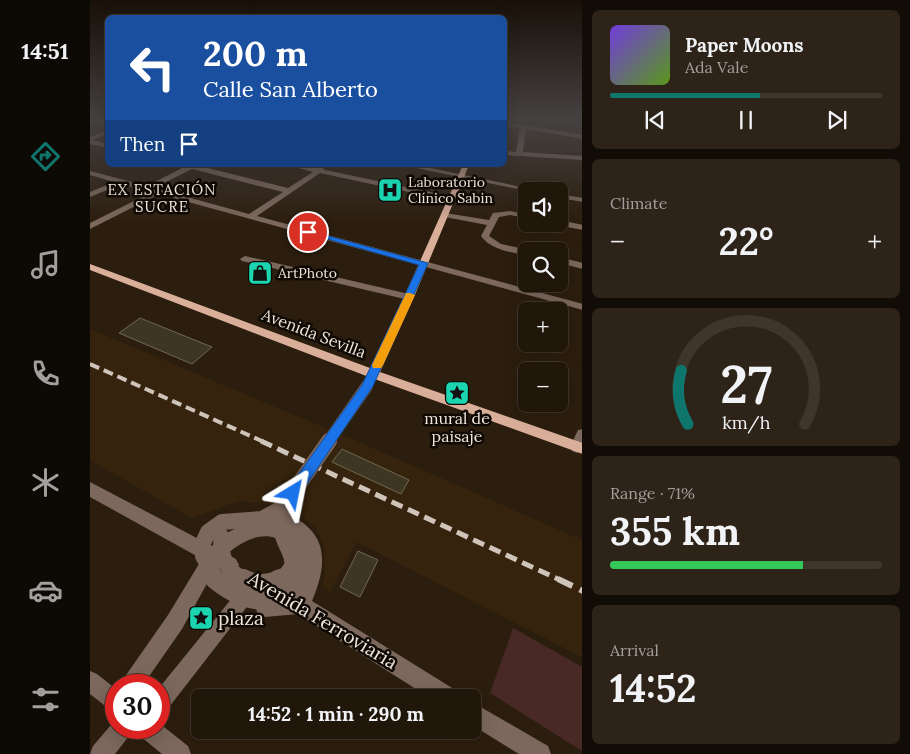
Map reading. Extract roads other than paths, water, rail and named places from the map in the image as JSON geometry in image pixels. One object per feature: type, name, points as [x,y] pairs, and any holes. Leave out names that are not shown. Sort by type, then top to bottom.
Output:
[{"type":"main road","points":[[370,380],[409,297],[465,167]]},
{"type":"main road","name":"Avenida Sevilla","points":[[90,267],[370,380],[581,443]]},
{"type":"street","points":[[508,153],[523,153]]},
{"type":"street","points":[[149,188],[186,167]]},
{"type":"street","points":[[198,167],[289,191]]},
{"type":"street","points":[[299,167],[451,199]]},
{"type":"street","points":[[251,216],[325,167]]},
{"type":"street","points":[[415,167],[518,187]]},
{"type":"street","points":[[90,173],[582,307]]},
{"type":"street","points":[[90,195],[121,181]]},
{"type":"street","points":[[90,226],[160,191]]},
{"type":"street","points":[[568,198],[582,200]]},
{"type":"street","points":[[518,215],[502,213],[496,215],[485,236],[488,241],[518,250]]},
{"type":"street","points":[[444,215],[492,223]]},
{"type":"street","points":[[568,225],[582,228]]},
{"type":"street","points":[[246,259],[409,297]]},
{"type":"street","points":[[568,262],[582,266]]},
{"type":"street","points":[[139,674],[174,622],[204,573],[213,556],[225,542],[235,536],[257,529],[275,530],[294,539],[301,553],[304,566],[298,583],[288,593],[272,600],[252,600],[228,592],[208,570],[202,555],[203,540],[217,523],[262,519],[282,508],[370,380]]},
{"type":"street","name":"Avenida Ferroviaria","points":[[90,489],[301,604],[436,689]]},
{"type":"street","points":[[193,546],[204,573],[244,598],[268,609],[301,604],[313,580],[313,548],[305,534],[289,522],[273,515],[241,518],[230,522],[221,536],[219,546],[222,562],[233,574],[249,583],[266,586],[286,575],[292,565],[292,551],[283,536],[282,508]]},
{"type":"street","points":[[170,690],[244,598]]},
{"type":"street","points":[[90,681],[105,693]]},
{"type":"street","points":[[481,718],[540,754]]},
{"type":"street","points":[[101,754],[113,739]]},
{"type":"street","points":[[162,739],[180,754]]},
{"type":"railway","points":[[90,364],[264,442]]},
{"type":"railway","points":[[261,441],[560,580]]},
{"type":"railway","points":[[558,579],[582,591]]},
{"type":"place","name":"Laboratorio Clínico Sabin","points":[[390,190]]},
{"type":"place","name":"ArtPhoto","points":[[260,273]]},
{"type":"place","name":"mural de paisaje","points":[[457,393]]},
{"type":"place","name":"plaza","points":[[201,618]]},
{"type":"district","name":"EX ESTACIÓN SUCRE","points":[[162,198]]}]
